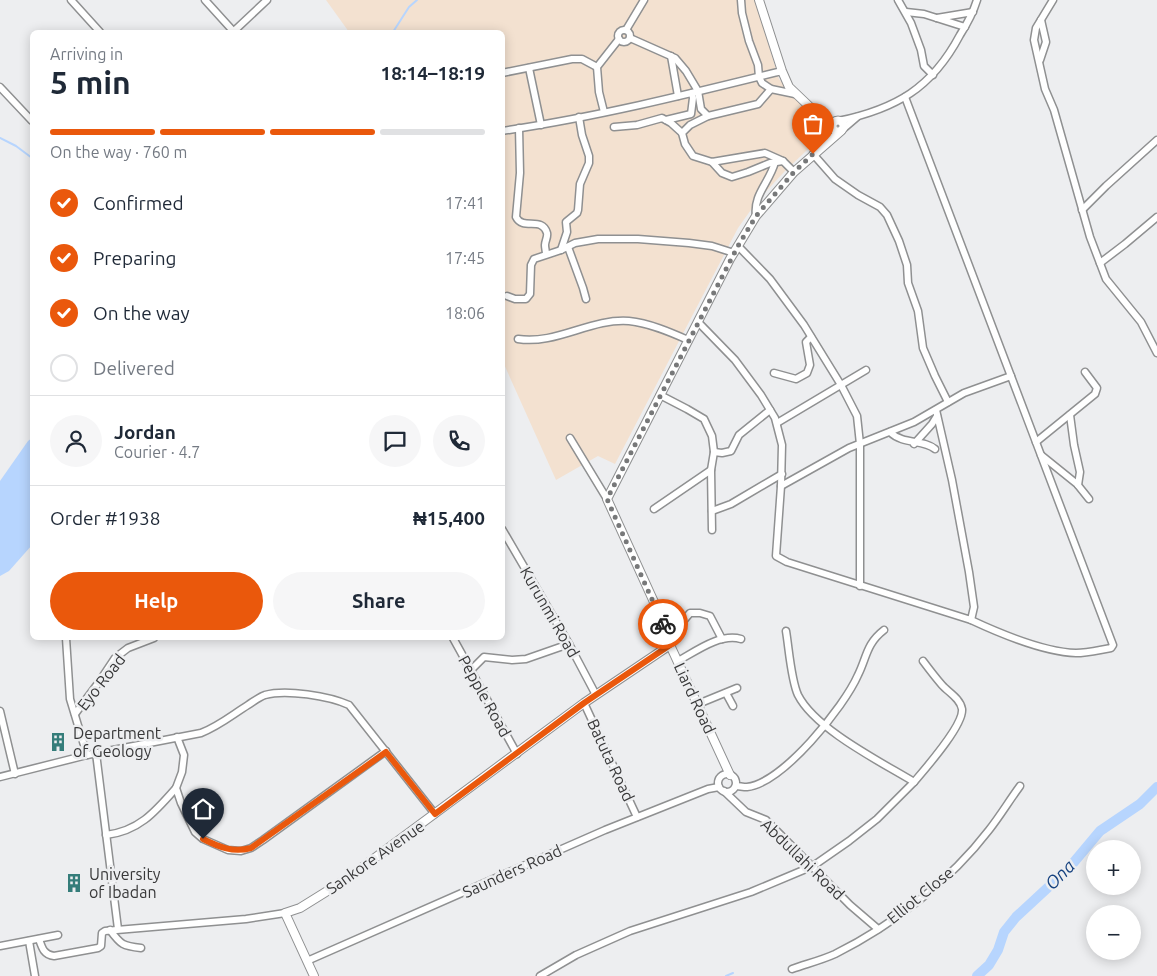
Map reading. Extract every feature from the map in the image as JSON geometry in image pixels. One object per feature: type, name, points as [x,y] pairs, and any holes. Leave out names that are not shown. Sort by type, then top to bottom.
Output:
[{"type":"street","points":[[71,0],[98,30]]},
{"type":"street","points":[[205,0],[231,30]]},
{"type":"street","points":[[235,30],[268,0]]},
{"type":"street","points":[[604,112],[599,92],[597,67],[619,39],[620,31],[626,30],[644,0]]},
{"type":"street","points":[[741,0],[742,13],[749,41],[758,65],[759,77],[762,83],[771,89],[795,94]]},
{"type":"street","points":[[759,0],[789,87],[820,115],[837,126]]},
{"type":"street","points":[[898,0],[906,12],[921,50],[924,66],[933,75]]},
{"type":"street","points":[[607,499],[688,340],[736,249],[756,216],[794,172],[826,144],[837,126],[905,97],[933,75],[944,62],[965,27],[973,12],[976,0]]},
{"type":"street","points":[[1053,0],[1036,28],[1034,40],[1045,89],[1054,110],[1082,210],[1100,263],[1111,288],[1141,322],[1157,353]]},
{"type":"street","points":[[906,12],[921,14],[965,27]]},
{"type":"street","points":[[936,18],[963,12],[973,12]]},
{"type":"street","points":[[1040,62],[1046,42],[1041,20]]},
{"type":"street","points":[[626,30],[629,32],[630,38]]},
{"type":"street","points":[[619,39],[626,42],[630,38]]},
{"type":"street","points":[[630,38],[675,58],[686,71],[701,109],[708,116]]},
{"type":"street","points":[[671,56],[678,96]]},
{"type":"street","points":[[505,72],[577,59],[582,59],[597,67]]},
{"type":"street","points":[[529,68],[541,125]]},
{"type":"street","points":[[505,130],[604,112],[782,71]]},
{"type":"street","points":[[0,88],[30,119]]},
{"type":"street","points":[[682,133],[690,125],[708,116],[758,104],[771,89]]},
{"type":"street","points":[[666,120],[690,114],[695,92]]},
{"type":"street","points":[[698,322],[736,360],[777,423],[782,445],[782,474],[776,556],[788,562],[860,586],[971,620],[1000,634],[1061,651],[1087,652],[1111,648],[1113,645],[905,97]]},
{"type":"street","points":[[579,117],[589,163],[580,184],[577,213],[566,222],[567,232],[564,248],[577,269],[586,299]]},
{"type":"street","points":[[614,127],[637,125],[662,118],[682,133],[685,144],[693,156],[712,162],[765,153],[783,161],[794,172]]},
{"type":"street","points":[[519,128],[520,173],[516,217],[518,221],[524,224],[536,223],[545,229],[547,233],[546,254]]},
{"type":"street","points":[[1082,210],[1157,140]]},
{"type":"street","points":[[813,154],[835,179],[880,207],[887,215],[907,265],[908,283],[918,311],[923,348],[948,402]]},
{"type":"street","points":[[712,162],[722,173],[732,177],[783,161]]},
{"type":"street","points":[[756,216],[755,209],[758,194],[772,172],[775,162]]},
{"type":"street","points":[[1100,263],[1157,217]]},
{"type":"street","points":[[507,296],[526,299],[529,296],[530,265],[534,258],[575,243],[598,239],[638,239],[736,249],[770,279],[842,386],[857,416],[860,444],[860,586]]},
{"type":"street","points":[[518,339],[531,341],[604,323],[627,321],[645,323],[688,340]]},
{"type":"street","points":[[774,373],[796,379],[807,373],[810,365],[806,342],[811,338]]},
{"type":"street","points":[[777,423],[866,370]]},
{"type":"street","points":[[1036,442],[1097,391],[1085,372]]},
{"type":"street","points":[[781,486],[849,448],[892,434],[936,413],[948,402],[964,393],[1011,376]]},
{"type":"street","points":[[660,395],[704,419],[712,436],[714,452],[711,470],[712,530]]},
{"type":"street","points":[[714,452],[730,451],[739,435],[770,410]]},
{"type":"street","points":[[913,445],[932,424],[936,413]]},
{"type":"street","points":[[936,413],[952,480],[969,572],[974,607],[971,620]]},
{"type":"street","points":[[1070,415],[1080,472],[1078,485]]},
{"type":"street","points":[[892,434],[913,445],[928,444],[935,449]]},
{"type":"street","points":[[892,434],[899,446]]},
{"type":"street","points":[[570,438],[607,499]]},
{"type":"street","points":[[1040,454],[1078,485],[1089,499]]},
{"type":"street","points":[[654,509],[711,470]]},
{"type":"street","points":[[712,511],[731,504],[782,474]]},
{"type":"street","name":"Liard Road","points":[[607,499],[659,613],[670,645],[730,775]]},
{"type":"street","name":"Kurunmi Road","points":[[505,534],[569,644],[596,695]]},
{"type":"street","points":[[667,635],[678,627],[690,613],[700,613],[710,616],[722,639]]},
{"type":"street","points":[[732,799],[734,788],[736,780],[730,775],[724,774],[720,778],[722,789],[734,788],[748,787],[772,776],[802,750],[838,709],[858,675],[871,643],[884,630]]},
{"type":"street","points":[[786,631],[794,683],[799,696],[824,726],[914,782]]},
{"type":"street","points":[[678,661],[722,639],[730,637],[742,639]]},
{"type":"street","points":[[66,640],[70,699],[87,755]]},
{"type":"street","name":"Eyo Road","points":[[75,714],[115,658],[128,648],[149,640]]},
{"type":"street","name":"Pepple Road","points":[[454,640],[517,754]]},
{"type":"street","points":[[471,670],[484,657],[526,660],[569,644]]},
{"type":"street","name":"Sankore Avenue","points":[[110,930],[228,921],[285,913],[300,908],[345,880],[584,703],[670,645]]},
{"type":"street","points":[[540,976],[576,955],[630,932],[751,892],[812,866],[849,841],[877,818],[914,782],[953,732],[961,718],[962,708],[956,697],[943,686],[923,661]]},
{"type":"street","points":[[698,704],[738,688]]},
{"type":"street","points":[[726,693],[733,706]]},
{"type":"street","points":[[0,777],[87,755],[201,732],[216,727],[264,695],[291,694],[334,698],[349,705],[435,814]]},
{"type":"street","name":"Batuta Road","points":[[584,703],[637,817]]},
{"type":"street","points":[[0,710],[3,734],[15,774]]},
{"type":"street","points":[[106,835],[136,827],[151,816],[176,788],[182,772],[184,755],[176,738]]},
{"type":"street","points":[[176,788],[195,832],[212,843],[228,850],[241,851],[251,848],[263,840],[386,752]]},
{"type":"street","points":[[96,753],[118,929]]},
{"type":"street","name":"Elliot Close","points":[[792,969],[834,954],[878,929],[926,893],[962,860],[988,830],[1020,786]]},
{"type":"street","name":"Saunders Road","points":[[307,961],[637,817],[708,789],[722,789]]},
{"type":"street","name":"Abdullahi Road","points":[[722,789],[746,812],[766,820],[850,905],[878,929]]},
{"type":"street","points":[[285,913],[314,976]]},
{"type":"street","points":[[39,939],[44,952],[54,956],[98,948],[101,946],[102,933],[110,930],[119,943],[125,947],[141,948]]},
{"type":"street","points":[[0,946],[58,935]]},
{"type":"street","points":[[30,940],[35,976]]},
{"type":"shaded area","points":[[326,0],[755,0],[779,79],[798,101],[826,125],[826,132],[758,200],[738,228],[615,464],[598,456],[556,480],[505,366],[505,30],[348,30]]},
{"type":"water","points":[[30,440],[30,547],[9,571],[0,576],[0,481]]},
{"type":"waterway","points":[[394,30],[409,7],[417,0]]},
{"type":"waterway","points":[[0,138],[16,146],[30,156]]},
{"type":"waterway","name":"Ona","points":[[977,976],[989,965],[998,950],[1004,932],[1016,917],[1069,868],[1100,831],[1140,804],[1157,787]]},
{"type":"waterway","points":[[726,976],[733,973]]},
{"type":"way so far","points":[[663,624],[607,499],[730,259],[756,216],[794,172],[813,154]]},
{"type":"place","name":"Department of Geology","points":[[58,742]]},
{"type":"place","name":"University of Ibadan","points":[[74,883]]},
{"type":"route","points":[[203,839],[228,850],[241,851],[251,848],[386,752],[435,814],[584,703],[670,645],[663,624]]}]
